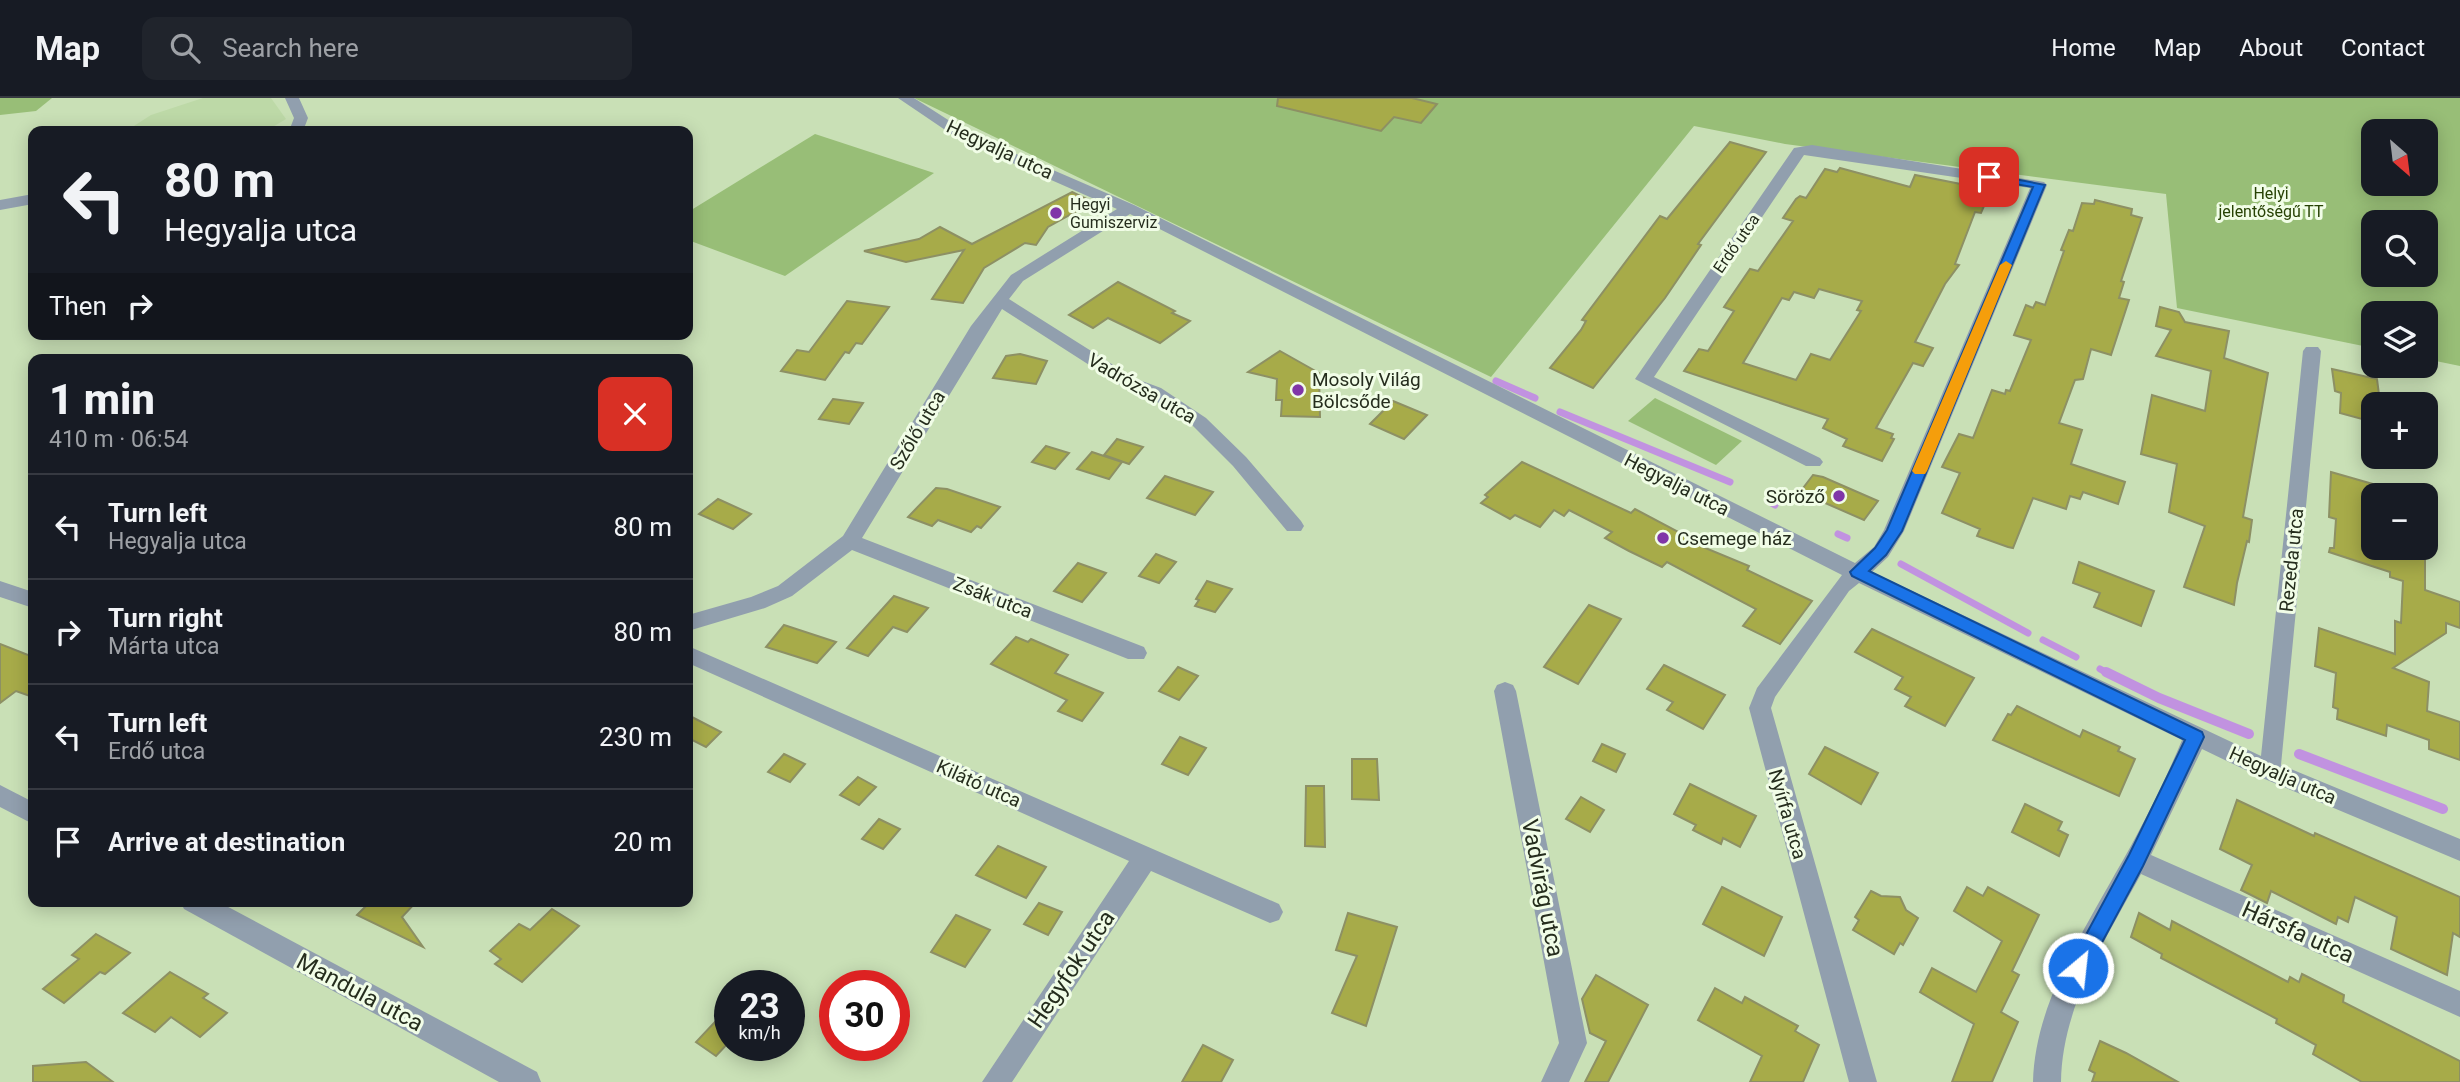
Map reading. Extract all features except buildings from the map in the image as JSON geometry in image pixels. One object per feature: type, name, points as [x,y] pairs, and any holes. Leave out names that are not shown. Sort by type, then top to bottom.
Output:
[{"type":"street","points":[[292,98],[301,118],[298,126]]},
{"type":"street","name":"Hegyalja utca","points":[[905,98],[965,136],[1129,208],[1857,572],[2195,737],[2460,850]]},
{"type":"street","name":"Erdő utca","points":[[1814,462],[1643,379],[1799,151],[1812,149],[2039,185],[1894,531],[1881,552],[1857,572]]},
{"type":"street","points":[[0,205],[28,200]]},
{"type":"street","name":"Szőlő utca","points":[[693,622],[758,603],[785,591],[850,541],[980,326],[1017,278],[1129,208]]},
{"type":"street","name":"Vadrózsa utca","points":[[1001,301],[1128,382],[1147,387],[1207,425],[1294,526]]},
{"type":"street","name":"Rezeda utca","points":[[2268,770],[2273,754],[2312,351]]},
{"type":"street","name":"Zsák utca","points":[[850,541],[1136,653]]},
{"type":"street","name":"Nyírfa utca","points":[[1857,572],[1842,586],[1765,694],[1760,708],[1761,720],[1863,1082]]},
{"type":"street","points":[[0,589],[28,598]]},
{"type":"street","name":"Kilátó utca","points":[[693,656],[1270,912]]},
{"type":"street","name":"Vadvirág utca","points":[[1506,691],[1573,1043],[1555,1082]]},
{"type":"street","points":[[2047,1082],[2045,1067],[2049,1045],[2078,968],[2136,860],[2195,737]]},
{"type":"street","points":[[0,795],[28,811]]},
{"type":"street","name":"Hegyfok utca","points":[[996,1082],[1146,857]]},
{"type":"street","name":"Hársfa utca","points":[[2136,860],[2460,1004]]},
{"type":"street","name":"Mandula utca","points":[[204,907],[527,1082]]},
{"type":"shaded area","points":[[203,98],[271,98],[286,119],[274,126],[134,126],[151,115]]},
{"type":"green space","points":[[0,98],[52,98],[36,111],[0,115]]},
{"type":"green space","name":"Helyi jelentőségű TT","points":[[914,98],[2460,98],[2460,366],[2438,361],[2438,301],[2361,301],[2361,346],[2177,308],[2166,194],[1785,144],[1694,126],[1491,377]]},
{"type":"green space","points":[[815,134],[934,173],[785,276],[693,242],[693,209]]},
{"type":"green space","points":[[1655,398],[1742,441],[1716,465],[1628,421]]},
{"type":"waterway","points":[[1496,381],[1535,398]]},
{"type":"waterway","points":[[1560,412],[1730,482]]},
{"type":"waterway","points":[[1768,501],[1775,505]]},
{"type":"waterway","points":[[1838,534],[1847,538]]},
{"type":"waterway","points":[[1901,564],[2028,633]]},
{"type":"waterway","points":[[2043,640],[2076,657]]},
{"type":"waterway","points":[[2100,669],[2109,674]]},
{"type":"waterway","points":[[2106,672],[2159,698],[2249,734]]},
{"type":"waterway","points":[[2299,754],[2443,809]]},
{"type":"slow traffic","points":[[1920,471],[2006,265]]},
{"type":"place","name":"Hegyi Gumiszerviz","points":[[1056,213]]},
{"type":"place","name":"Mosoly Világ Bölcsőde","points":[[1298,390]]},
{"type":"place","name":"Söröző","points":[[1839,496]]},
{"type":"place","name":"Csemege ház","points":[[1663,538]]},
{"type":"route","points":[[1989,177],[2039,185],[1894,531],[1881,552],[1857,572],[2195,737],[2136,860],[2078,968]]}]
